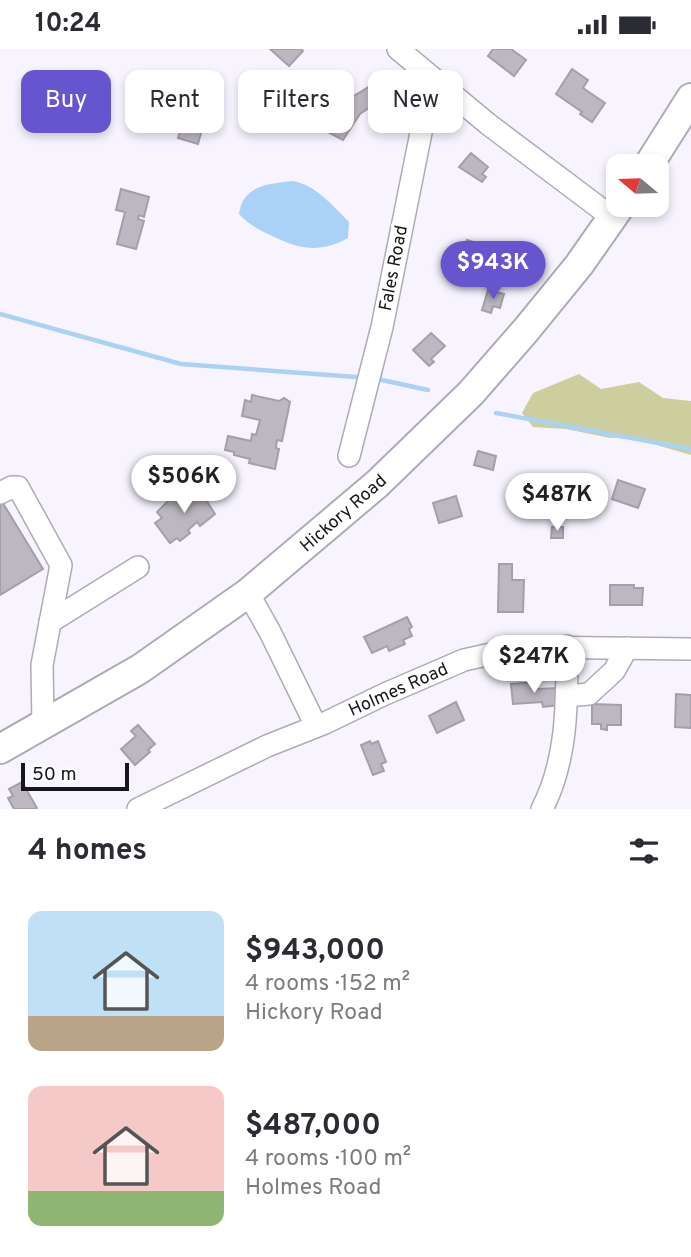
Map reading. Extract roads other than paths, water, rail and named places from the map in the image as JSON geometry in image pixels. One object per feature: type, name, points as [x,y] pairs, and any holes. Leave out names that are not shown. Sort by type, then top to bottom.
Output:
[{"type":"main road","points":[[656,154],[691,98]]},
{"type":"main road","name":"Hickory Road","points":[[0,749],[140,669],[248,593],[377,484],[471,393],[579,265],[613,217]]},
{"type":"street","points":[[398,49],[423,70]]},
{"type":"street","points":[[463,100],[606,204]]},
{"type":"street","name":"Fales Road","points":[[349,456],[382,327],[421,133]]},
{"type":"street","points":[[0,493],[18,487],[61,565],[42,665],[43,724]]},
{"type":"street","points":[[50,622],[138,566]]},
{"type":"street","points":[[248,593],[316,726]]},
{"type":"street","name":"Holmes Road","points":[[138,809],[267,746],[464,660],[523,646],[691,649]]},
{"type":"street","points":[[542,809],[552,790],[566,727],[567,646]]},
{"type":"street","points":[[567,696],[589,694],[614,671],[627,647]]},
{"type":"water","points":[[292,181],[308,186],[337,209],[349,222],[348,238],[318,248],[299,246],[261,231],[239,214],[241,204],[251,192],[266,185]]},
{"type":"waterway","points":[[0,314],[181,364],[356,377]]},
{"type":"waterway","points":[[382,380],[428,390]]},
{"type":"waterway","points":[[496,413],[691,449]]}]
